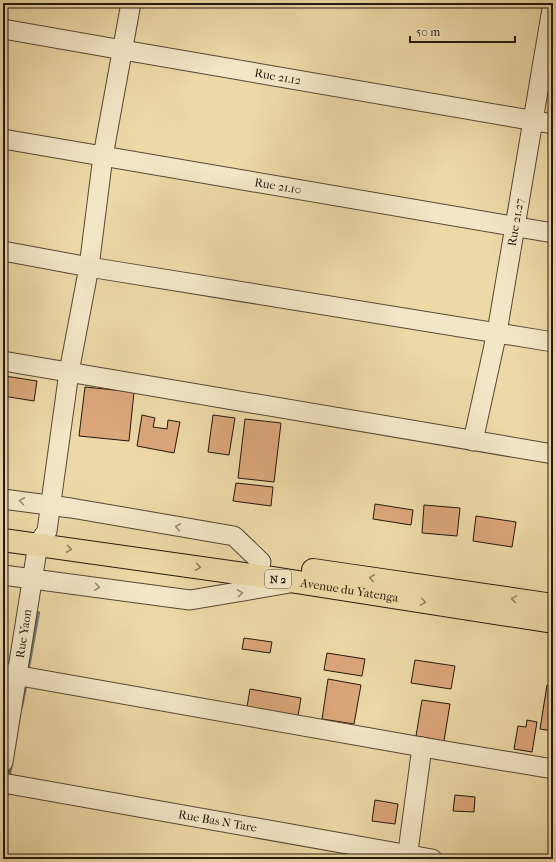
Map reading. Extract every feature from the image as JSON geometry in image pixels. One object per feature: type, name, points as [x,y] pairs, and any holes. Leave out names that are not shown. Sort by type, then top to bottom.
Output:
[{"type":"main road","name":"Avenue du Yatenga","points":[[3,525],[43,538],[296,582],[553,622]]},
{"type":"main road","name":"Avenue du Yatenga","points":[[3,540],[43,538],[262,562],[429,586],[553,606]]},
{"type":"street","name":"Rue Yaon","points":[[3,762],[10,674],[50,505],[69,372],[89,268],[104,156],[131,3]]},
{"type":"street","points":[[539,3],[553,4]]},
{"type":"street","name":"Rue 21.27","points":[[473,441],[497,332],[553,4]]},
{"type":"street","name":"Rue 21.12","points":[[3,29],[553,124]]},
{"type":"street","name":"Rue 21.10","points":[[3,139],[553,233]]},
{"type":"street","points":[[3,251],[89,268],[553,342]]},
{"type":"street","points":[[3,361],[553,454]]},
{"type":"street","points":[[3,499],[50,505],[234,536],[262,562]]},
{"type":"street","points":[[3,575],[190,600],[257,590],[296,582]]},
{"type":"street","points":[[10,674],[553,769]]},
{"type":"street","points":[[407,857],[422,747]]},
{"type":"street","name":"Rue Bas N Tare","points":[[3,783],[407,857],[432,859]]},
{"type":"building","points":[[5,376],[37,381],[34,401],[3,396]]},
{"type":"building","points":[[85,387],[134,392],[129,441],[79,436]]},
{"type":"building","points":[[142,415],[155,418],[153,427],[167,429],[168,420],[180,422],[174,453],[137,446]]},
{"type":"building","points":[[213,415],[235,418],[229,455],[208,452]]},
{"type":"building","points":[[245,419],[281,423],[274,482],[238,478]]},
{"type":"building","points":[[236,483],[273,487],[271,506],[233,501]]},
{"type":"building","points":[[375,504],[413,510],[411,525],[373,519]]},
{"type":"building","points":[[424,505],[460,508],[457,536],[422,533]]},
{"type":"building","points":[[476,516],[516,522],[512,547],[473,541]]},
{"type":"building","points":[[244,638],[272,642],[270,653],[242,649]]},
{"type":"building","points":[[327,653],[365,659],[362,676],[324,670]]},
{"type":"building","points":[[415,660],[455,666],[451,689],[411,683]]},
{"type":"building","points":[[328,679],[361,685],[354,724],[322,719]]},
{"type":"building","points":[[547,685],[553,686],[553,731],[540,729]]},
{"type":"building","points":[[250,689],[301,698],[298,716],[247,707]]},
{"type":"building","points":[[422,700],[450,704],[444,741],[416,736]]},
{"type":"building","points":[[527,720],[537,722],[532,752],[514,749],[518,726],[526,727]]},
{"type":"building","points":[[455,795],[475,797],[474,812],[453,811]]},
{"type":"building","points":[[375,800],[398,804],[395,824],[372,821]]},
{"type":"waterway","points":[[27,673],[38,613]]},
{"type":"waterway","points":[[21,707],[26,682]]},
{"type":"waterway","points":[[8,779],[11,764]]},
{"type":"waterway","points":[[3,809],[7,788]]}]
